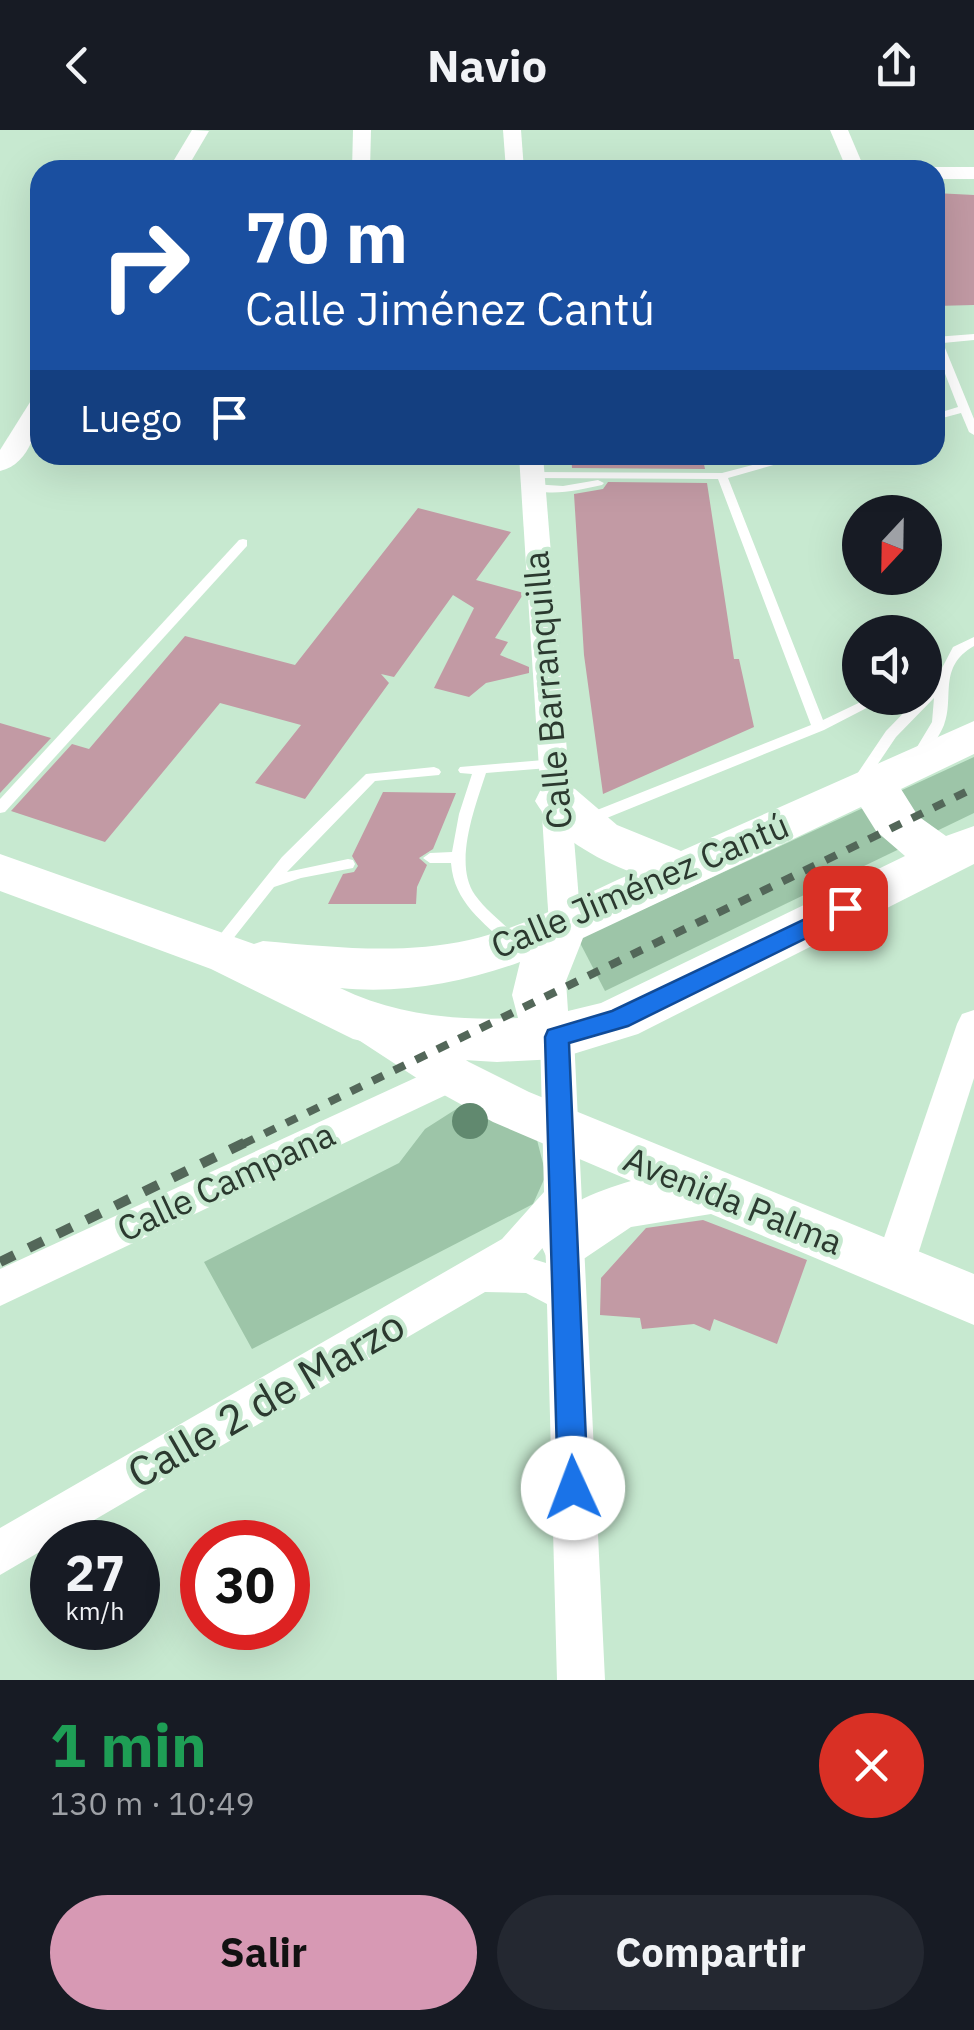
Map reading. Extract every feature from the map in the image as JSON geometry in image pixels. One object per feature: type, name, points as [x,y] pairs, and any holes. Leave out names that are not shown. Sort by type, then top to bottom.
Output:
[{"type":"main road","name":"Calle Jiménez Cantú","points":[[224,953],[373,972],[472,959],[565,925],[880,781],[971,734]]},
{"type":"main road","points":[[880,781],[896,826],[960,850]]},
{"type":"main road","points":[[564,796],[631,855],[686,870]]},
{"type":"main road","points":[[374,1025],[456,1038],[557,1037],[619,1019],[960,850]]},
{"type":"main road","points":[[0,872],[224,953]]},
{"type":"main road","points":[[557,1037],[540,1012],[536,986],[565,925]]},
{"type":"main road","name":"Avenida Palma","points":[[224,953],[326,1006],[374,1025],[452,1076],[561,1130],[974,1300]]},
{"type":"main road","points":[[564,1219],[590,1218],[618,1205],[712,1193]]},
{"type":"street","points":[[361,160],[362,130]]},
{"type":"street","points":[[512,130],[514,160]]},
{"type":"street","points":[[839,130],[852,160]]},
{"type":"street","points":[[183,160],[200,131]]},
{"type":"street","points":[[945,173],[974,173]]},
{"type":"street","points":[[0,464],[16,447],[30,422]]},
{"type":"street","name":"Calle Barranquilla","points":[[532,472],[564,796],[565,925]]},
{"type":"street","points":[[894,1266],[974,1024]]},
{"type":"street","points":[[557,1037],[581,1680]]},
{"type":"street","name":"Calle Campana","points":[[0,1288],[452,1076]]},
{"type":"street","name":"Calle 2 de Marzo","points":[[0,1554],[480,1274],[564,1219]]},
{"type":"street","points":[[480,1274],[529,1274],[552,1282],[566,1295]]},
{"type":"lane","points":[[945,339],[974,337]]},
{"type":"lane","points":[[945,360],[974,432]]},
{"type":"lane","points":[[945,414],[964,408]]},
{"type":"lane","points":[[532,472],[563,489],[626,478],[722,476],[764,465]]},
{"type":"lane","points":[[722,476],[819,727]]},
{"type":"lane","points":[[0,808],[243,543]]},
{"type":"lane","points":[[880,781],[891,734],[944,677],[958,650],[974,641]]},
{"type":"lane","points":[[880,781],[940,722],[944,677]]},
{"type":"lane","points":[[514,944],[465,892],[458,868],[473,770],[564,796],[819,727],[844,715]]},
{"type":"lane","points":[[224,953],[267,884],[340,805],[371,778],[434,772]]},
{"type":"lane","points":[[430,858],[460,858]]},
{"type":"lane","points":[[267,884],[299,873],[348,864]]},
{"type":"green space","points":[[974,757],[974,813],[605,991],[578,939]]},
{"type":"green space","points":[[461,1106],[510,1115],[537,1140],[546,1175],[533,1204],[252,1349],[204,1262],[399,1163],[425,1129]]},
{"type":"building","points":[[945,194],[974,195],[974,305],[945,306]]},
{"type":"building","points":[[572,465],[704,465],[705,469]]},
{"type":"building","points":[[608,482],[707,483],[734,659],[739,659],[754,727],[603,794],[584,655],[574,494],[603,489]]},
{"type":"building","points":[[418,508],[511,532],[476,580],[524,593],[495,638],[508,642],[500,655],[529,667],[529,673],[486,683],[469,697],[434,688],[474,608],[453,595],[394,677],[381,674],[389,683],[305,799],[255,783],[301,725],[220,703],[105,842],[11,811],[72,744],[89,749],[185,636],[295,665]]},
{"type":"building","points":[[0,723],[51,738],[0,793]]},
{"type":"building","points":[[383,792],[456,793],[433,849],[419,858],[427,865],[417,887],[416,904],[328,904],[343,874],[354,872],[358,866],[352,856]]},
{"type":"building","points":[[703,1220],[807,1260],[777,1344],[714,1319],[710,1331],[694,1324],[642,1329],[640,1318],[600,1315],[601,1278],[646,1228]]},
{"type":"railway","points":[[243,1144],[974,788]]},
{"type":"railway","points":[[0,1262],[248,1141]]},
{"type":"route","points":[[573,1488],[557,1037],[619,1019],[845,908]]}]
